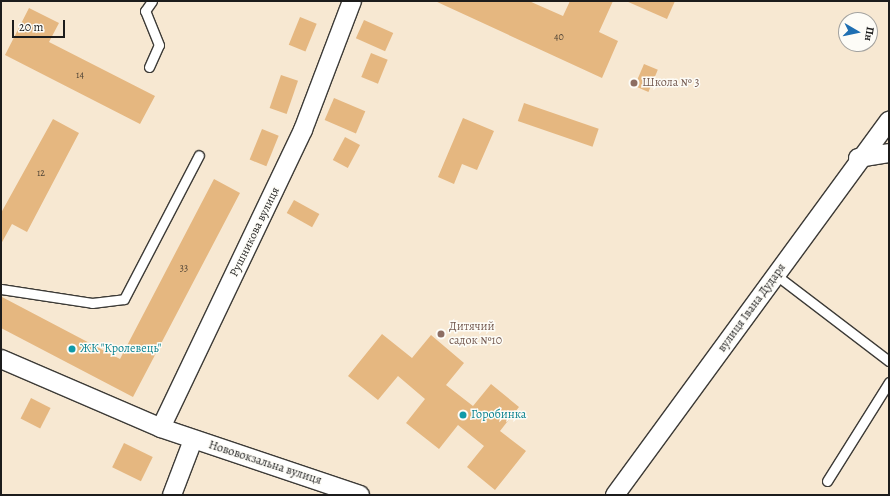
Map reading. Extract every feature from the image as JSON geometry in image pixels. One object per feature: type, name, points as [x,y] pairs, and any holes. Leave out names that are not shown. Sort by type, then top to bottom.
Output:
[{"type":"street","name":"Рушникова вулиця","points":[[161,428],[303,130],[352,1]]},
{"type":"street","name":"вулиця Івана Дударя","points":[[615,495],[776,275],[858,158],[889,120]]},
{"type":"street","points":[[858,158],[889,153]]},
{"type":"street","points":[[1,359],[192,440],[172,495]]},
{"type":"street","name":"Нововокзальна вулиця","points":[[192,440],[360,495]]},
{"type":"lane","points":[[149,67],[159,45],[145,11],[152,1]]},
{"type":"lane","points":[[1,289],[92,303],[124,299],[200,154]]},
{"type":"lane","points":[[776,275],[889,361]]},
{"type":"lane","points":[[827,481],[889,382]]},
{"type":"building","points":[[435,1],[529,1],[563,16],[570,1],[613,1],[599,32],[618,41],[602,78]]},
{"type":"building","points":[[626,1],[675,1],[667,19]]},
{"type":"building","points":[[29,8],[59,23],[49,42],[155,96],[140,124],[5,55]]},
{"type":"building","points":[[300,17],[317,24],[305,52],[289,45]]},
{"type":"building","points":[[364,20],[393,33],[385,51],[356,38]]},
{"type":"building","points":[[371,53],[388,60],[378,84],[361,77]]},
{"type":"building","points":[[644,64],[658,70],[648,92],[635,86]]},
{"type":"building","points":[[281,75],[298,81],[287,114],[270,108]]},
{"type":"building","points":[[334,98],[365,111],[356,133],[325,120]]},
{"type":"building","points":[[524,103],[599,129],[593,147],[518,121]]},
{"type":"building","points":[[463,118],[494,131],[477,170],[462,164],[454,184],[438,177]]},
{"type":"building","points":[[53,119],[79,133],[27,232],[12,224],[1,244],[1,213]]},
{"type":"building","points":[[262,129],[279,136],[266,166],[250,160]]},
{"type":"building","points":[[345,137],[360,145],[348,168],[333,160]]},
{"type":"building","points":[[214,179],[240,193],[133,397],[1,328],[2,297],[120,359]]},
{"type":"building","points":[[294,200],[319,214],[312,227],[287,213]]},
{"type":"building","name":"Горобинка","points":[[382,334],[412,358],[431,335],[464,363],[446,385],[473,406],[491,384],[519,407],[500,431],[526,451],[495,490],[467,467],[484,446],[458,425],[439,449],[406,423],[425,399],[398,376],[378,400],[348,376]]},
{"type":"building","points":[[31,398],[51,408],[40,428],[21,418]]},
{"type":"building","points":[[124,443],[153,457],[141,481],[112,467]]},
{"type":"place","name":"Школа № 3","points":[[634,83]]},
{"type":"place","name":"Дитячий садок №10","points":[[441,334]]},
{"type":"place","name":"ЖК \"Кролевець\"","points":[[72,349]]},
{"type":"place","name":"Горобинка","points":[[463,415]]}]
